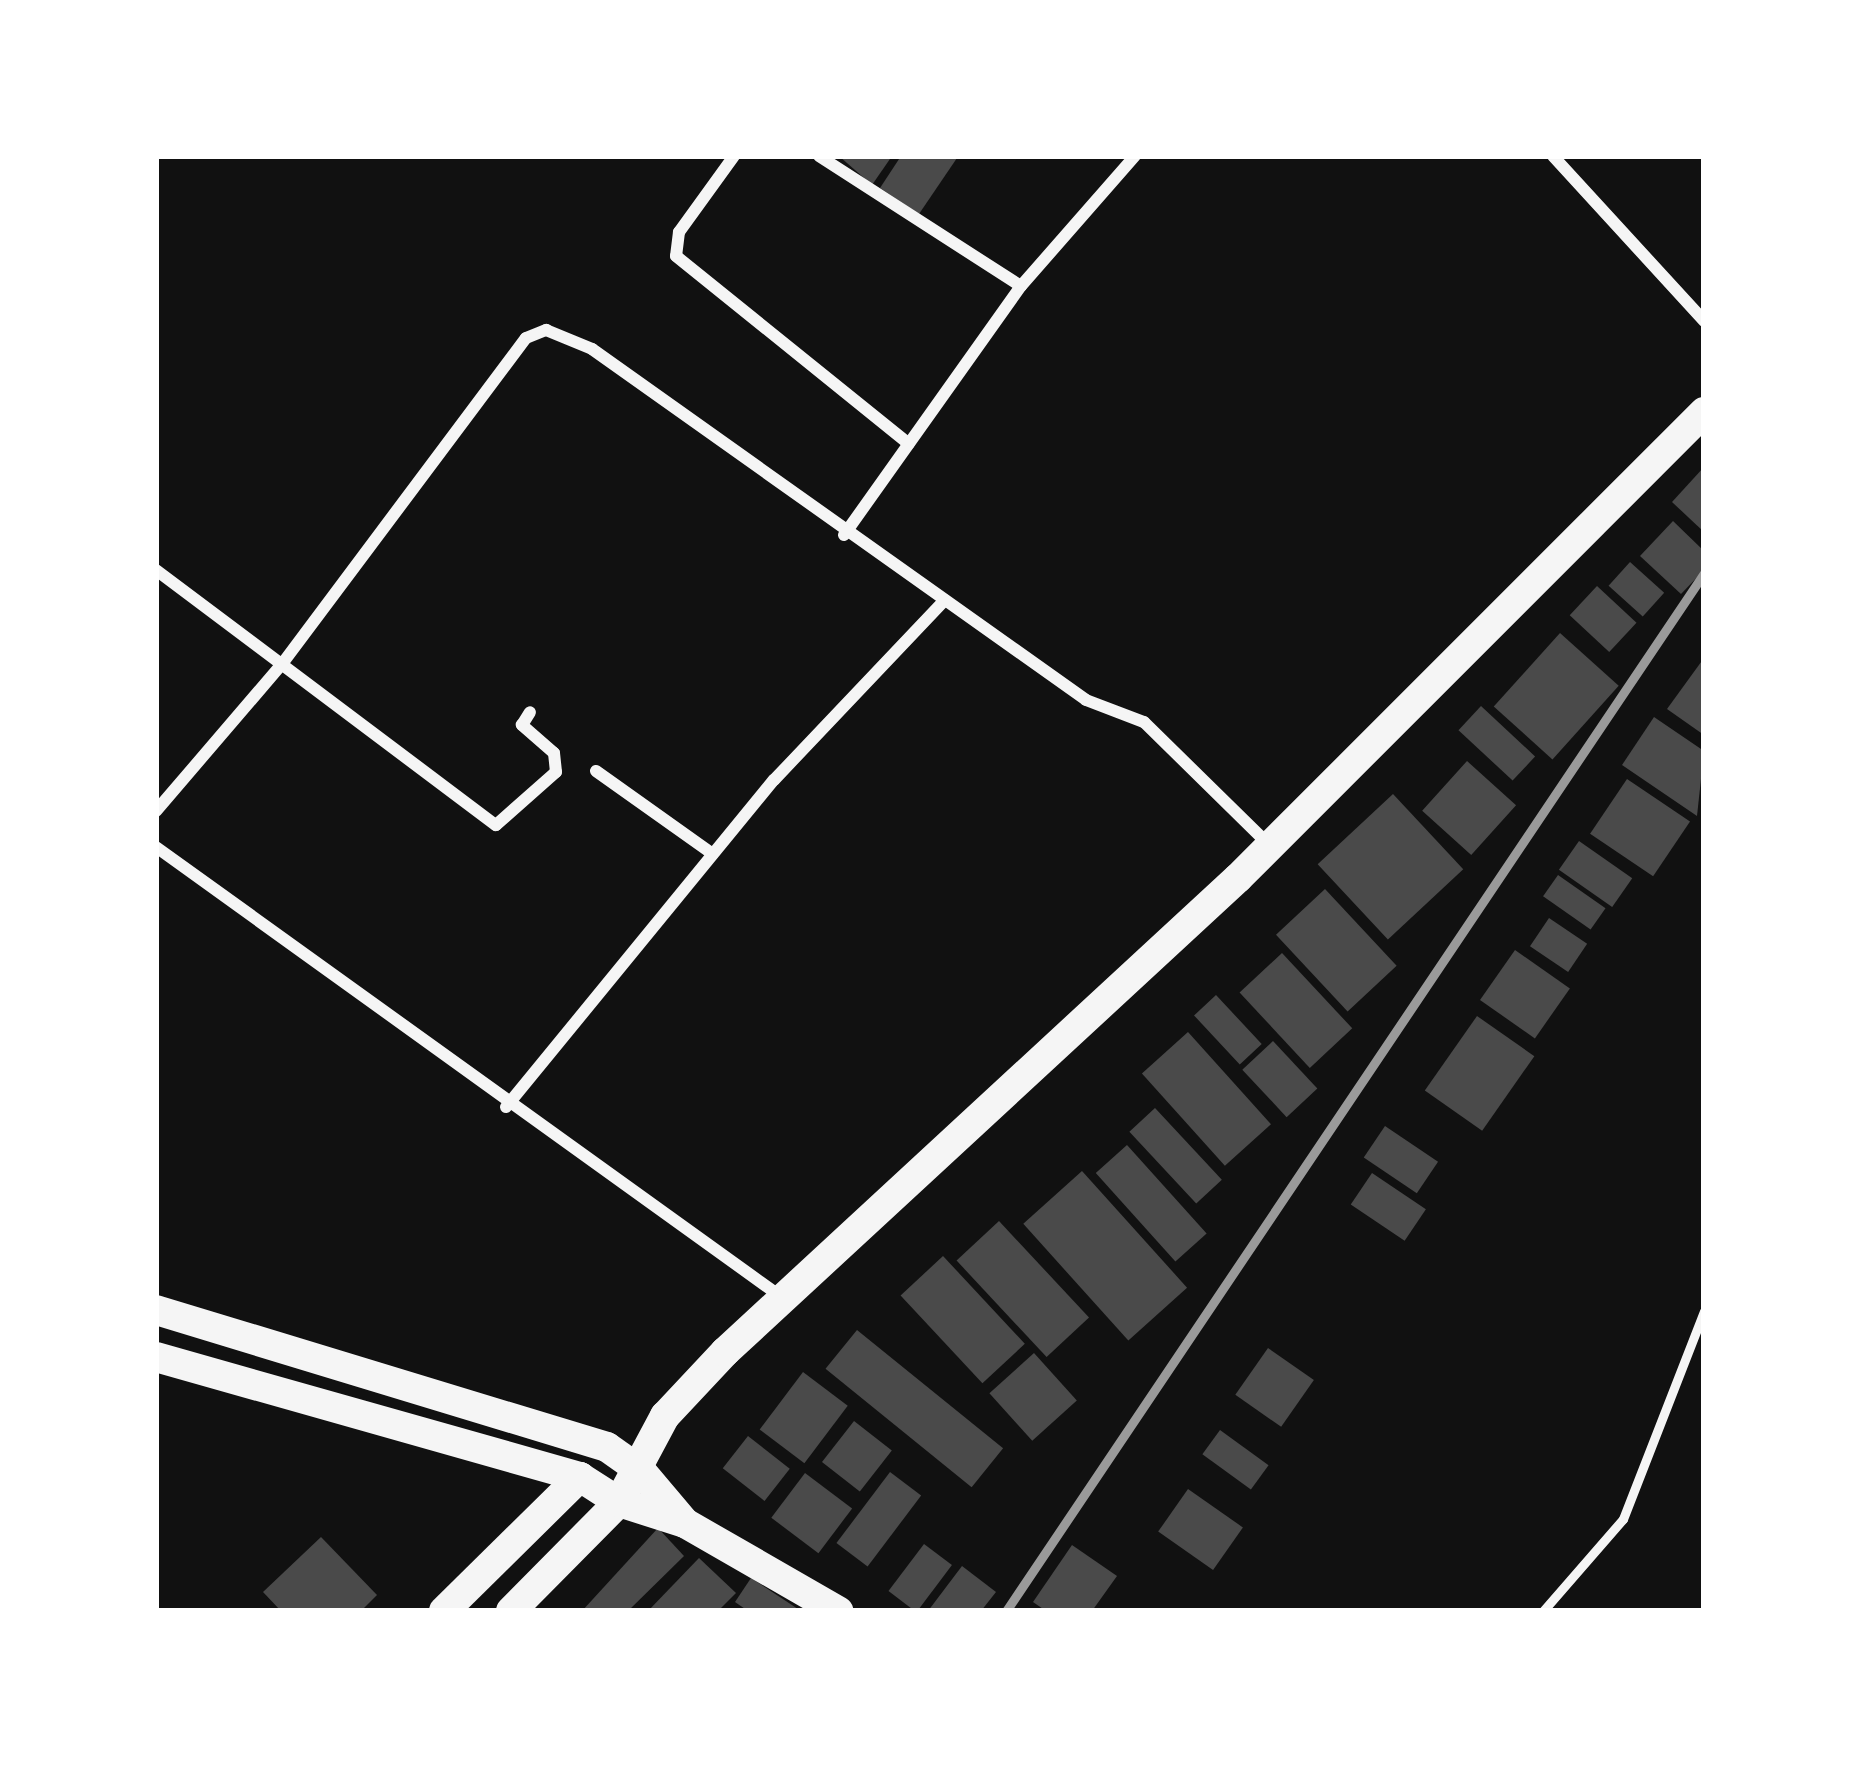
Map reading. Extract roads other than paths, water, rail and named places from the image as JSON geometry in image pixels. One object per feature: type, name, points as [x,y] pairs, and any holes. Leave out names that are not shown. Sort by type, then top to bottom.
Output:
[{"type":"main road","points":[[444,1611],[607,1447],[665,1416],[781,1296],[1271,846],[1704,412]]},
{"type":"main road","points":[[156,1310],[607,1447],[641,1471],[686,1523]]},
{"type":"main road","points":[[156,1357],[580,1477],[619,1502],[686,1523],[838,1611]]},
{"type":"main road","points":[[511,1611],[619,1502],[641,1471],[665,1416]]},
{"type":"street","points":[[734,156],[679,232],[676,256],[909,444]]},
{"type":"street","points":[[819,156],[1021,286]]},
{"type":"street","points":[[844,535],[1021,286],[1135,156]]},
{"type":"street","points":[[1553,156],[1704,321]]},
{"type":"street","points":[[156,811],[282,664],[526,338],[546,330],[592,349],[844,535],[1086,700],[1144,722],[1271,846]]},
{"type":"street","points":[[156,570],[496,825],[556,772],[554,753],[522,725],[530,712]]},
{"type":"street","points":[[506,1107],[712,854],[945,600]]},
{"type":"street","points":[[596,771],[712,854]]},
{"type":"street","points":[[156,847],[506,1107],[781,1296]]},
{"type":"lane","points":[[1543,1611],[1623,1519],[1704,1311]]},
{"type":"railway","points":[[1006,1611],[1704,573]]}]
